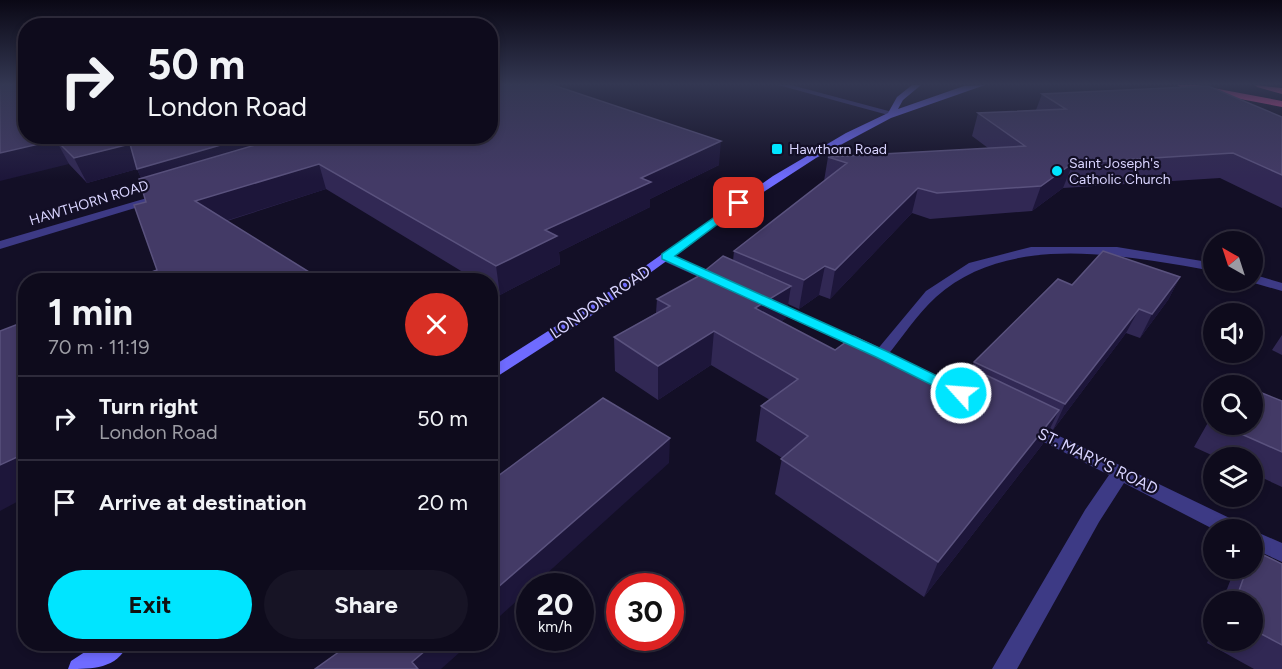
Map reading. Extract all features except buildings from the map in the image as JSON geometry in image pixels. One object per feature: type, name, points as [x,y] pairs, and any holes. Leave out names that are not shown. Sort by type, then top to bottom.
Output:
[{"type":"street","name":"LONDON ROAD","points":[[498,371],[666,257],[722,214],[806,159],[886,116]]},
{"type":"street","name":"HAWTHORN ROAD","points":[[0,245],[171,194]]},
{"type":"street","points":[[881,354],[932,294],[974,266],[1031,251],[1117,251],[1203,265]]},
{"type":"street","points":[[666,257],[731,287]]},
{"type":"street","points":[[1263,281],[1282,287]]},
{"type":"street","points":[[751,296],[902,364]]},
{"type":"street","name":"ST. MARY'S ROAD","points":[[1017,421],[1213,519]]},
{"type":"street","points":[[1004,669],[1092,516],[1121,472]]},
{"type":"street","points":[[1263,544],[1282,553]]},
{"type":"street","points":[[80,669],[106,651]]},
{"type":"place","name":"Hawthorn Road","points":[[777,149]]},
{"type":"place","name":"Saint Joseph's Catholic Church","points":[[1057,171]]},
{"type":"route","points":[[739,203],[666,257],[881,354],[961,393]]}]
